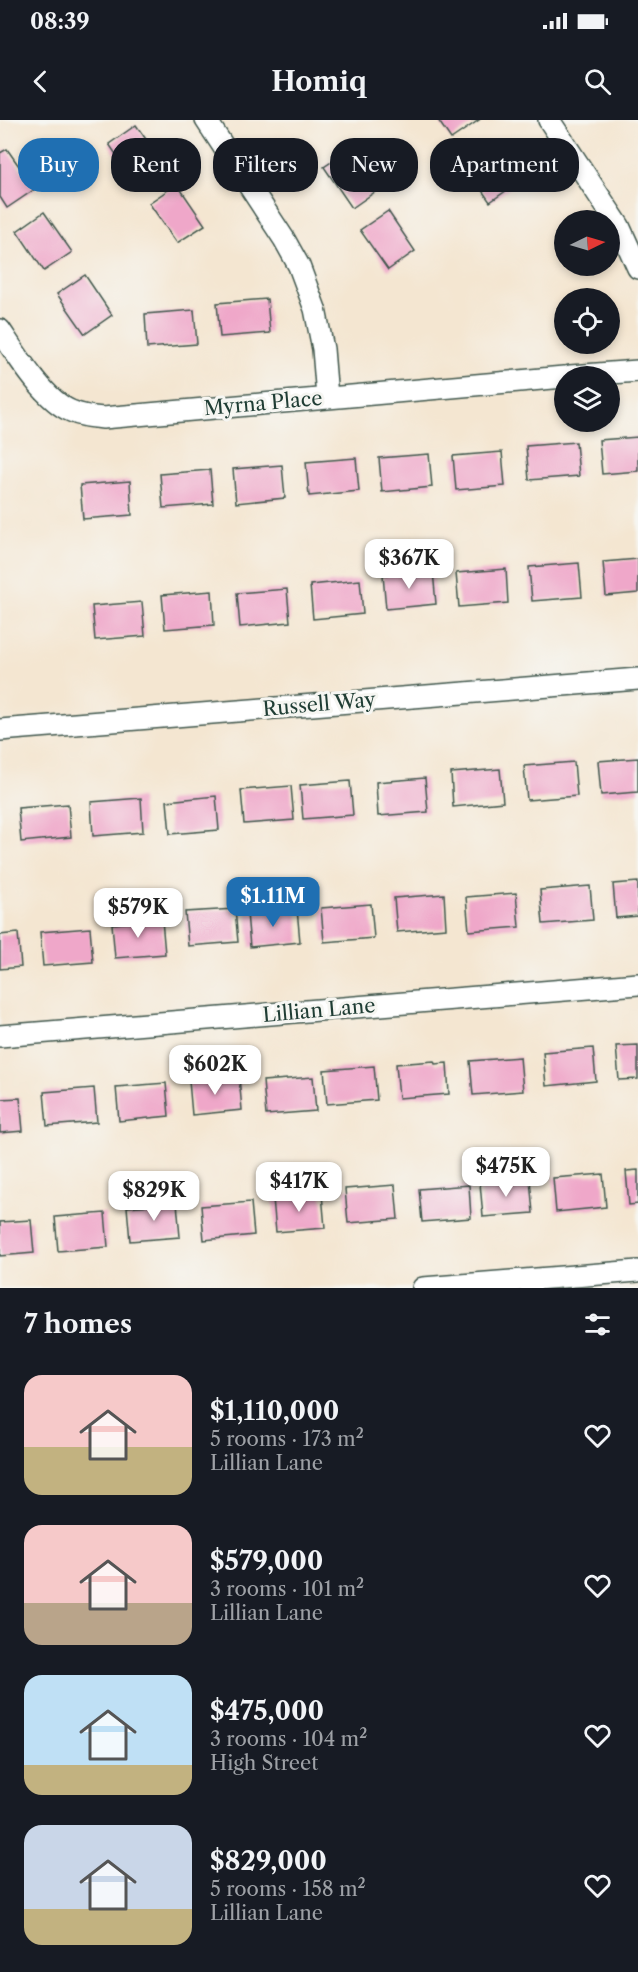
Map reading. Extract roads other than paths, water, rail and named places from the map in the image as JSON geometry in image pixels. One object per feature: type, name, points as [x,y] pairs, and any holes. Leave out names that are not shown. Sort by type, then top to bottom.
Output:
[{"type":"street","points":[[206,120],[284,239],[299,266],[315,309],[323,349],[327,397]]},
{"type":"street","points":[[549,120],[619,226],[638,268]]},
{"type":"street","name":"Myrna Place","points":[[0,330],[25,368],[56,401],[69,411],[88,417],[103,418],[554,378]]},
{"type":"street","points":[[620,372],[638,371]]},
{"type":"street","name":"Russell Way","points":[[0,730],[638,679]]},
{"type":"street","name":"Lillian Lane","points":[[0,1036],[638,984]]},
{"type":"street","points":[[423,1288],[638,1271]]}]
